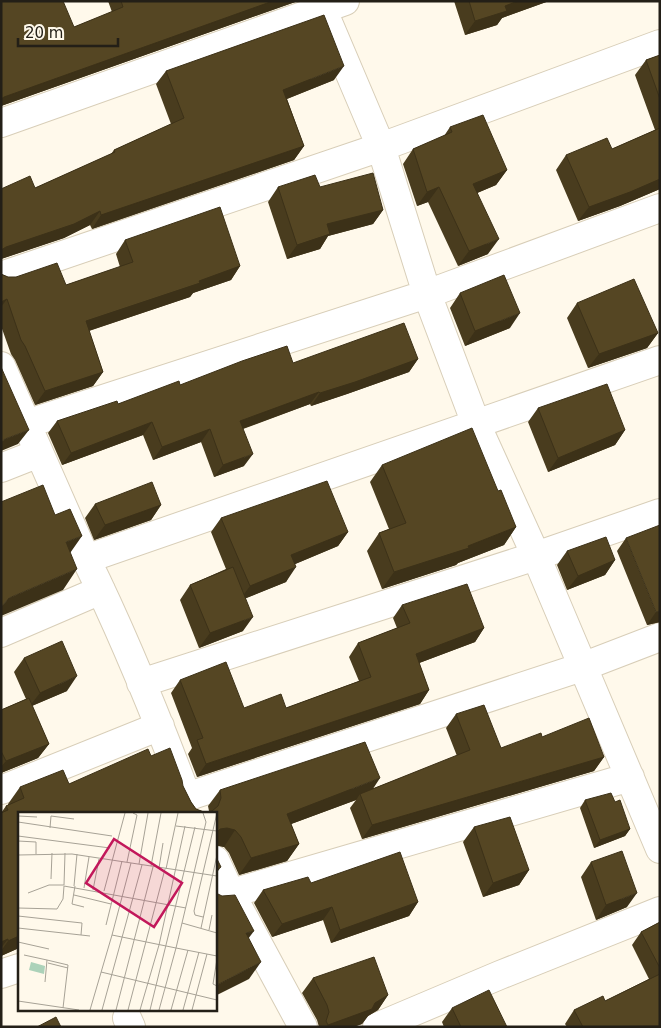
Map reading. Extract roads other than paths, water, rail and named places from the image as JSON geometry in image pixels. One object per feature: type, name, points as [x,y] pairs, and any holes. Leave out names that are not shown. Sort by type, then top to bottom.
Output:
[{"type":"street","points":[[1,123],[329,4],[381,147],[428,294],[476,424],[536,556],[660,849]]},
{"type":"street","points":[[1,276],[381,147],[660,44]]},
{"type":"street","points":[[26,424],[428,294],[660,208]]},
{"type":"street","points":[[86,559],[660,360]]},
{"type":"street","points":[[1,366],[160,726],[190,805],[582,667],[660,637]]},
{"type":"street","points":[[1,468],[39,453]]},
{"type":"street","points":[[141,683],[536,556],[660,513]]},
{"type":"street","points":[[1,633],[101,590]]},
{"type":"street","points":[[1,790],[160,726]]},
{"type":"street","points":[[222,895],[630,777]]},
{"type":"street","points":[[216,865],[222,895],[303,1027]]},
{"type":"street","points":[[377,1027],[660,911]]},
{"type":"street","points":[[1,974],[18,968]]}]
